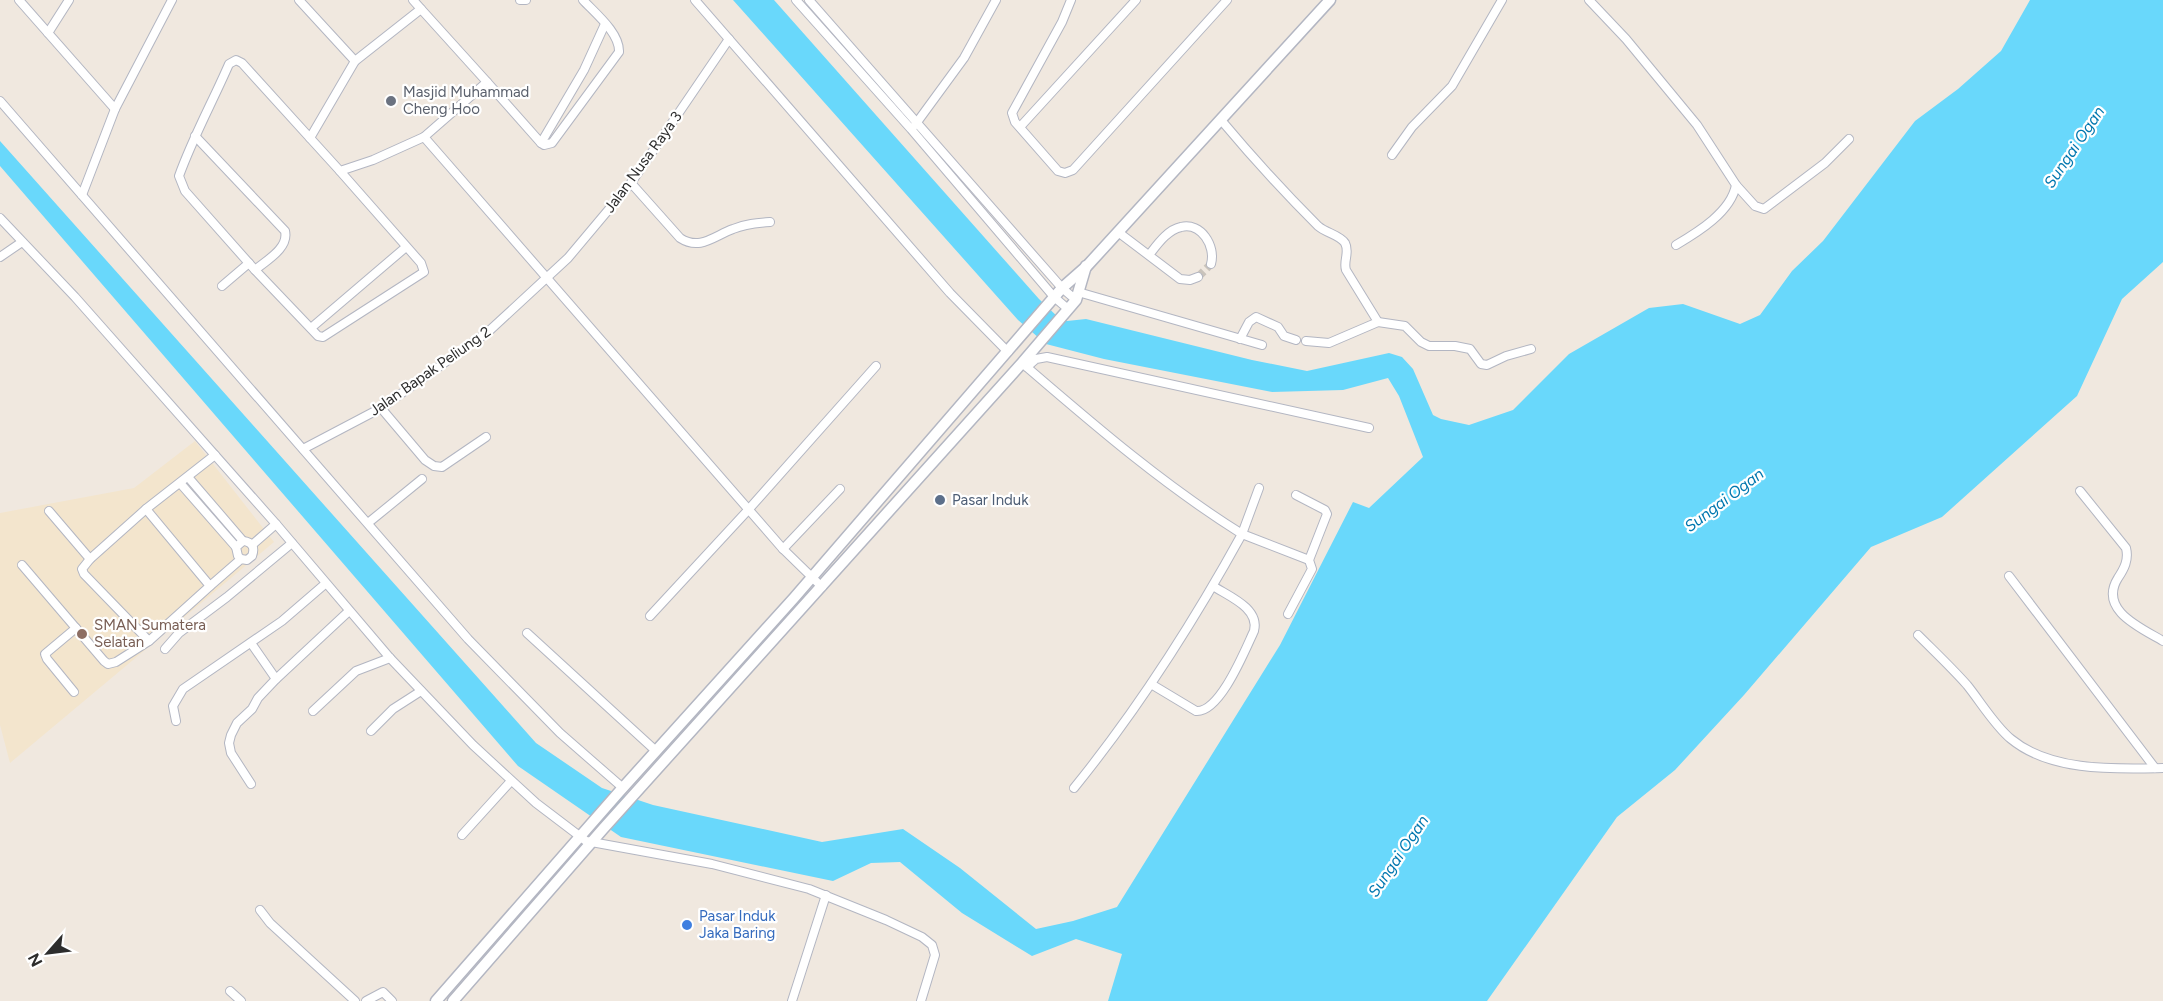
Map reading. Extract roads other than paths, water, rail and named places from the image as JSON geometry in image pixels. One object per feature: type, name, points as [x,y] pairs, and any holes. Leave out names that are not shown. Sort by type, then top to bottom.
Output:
[{"type":"street","points":[[19,0],[115,109]]},
{"type":"street","points":[[48,33],[69,0]]},
{"type":"street","points":[[82,195],[115,109],[172,0]]},
{"type":"street","points":[[299,0],[356,61]]},
{"type":"street","points":[[413,0],[540,143],[548,145],[554,141],[617,56],[619,48],[605,24],[584,0]]},
{"type":"street","points":[[520,0],[526,0]]},
{"type":"street","points":[[695,0],[951,293],[1008,352]]},
{"type":"street","points":[[795,0],[911,129],[1052,300],[1262,345]]},
{"type":"street","points":[[809,0],[817,4],[1062,288],[1071,304]]},
{"type":"street","points":[[911,129],[964,58],[996,0]]},
{"type":"street","points":[[1071,0],[1062,22],[1013,109],[1012,116],[1058,171],[1069,173],[1227,0]]},
{"type":"street","points":[[1020,127],[1136,0]]},
{"type":"street","points":[[436,1001],[811,578],[1008,352],[1024,330],[1062,288],[1087,266],[1330,0]]},
{"type":"street","points":[[1392,155],[1412,127],[1452,86],[1503,0]]},
{"type":"street","points":[[1588,0],[1626,39],[1697,125],[1736,185],[1755,206],[1764,209],[1825,164],[1849,139]]},
{"type":"street","points":[[808,14],[817,4]]},
{"type":"street","points":[[310,138],[356,61],[421,9]]},
{"type":"street","points":[[540,143],[584,70],[605,24]]},
{"type":"street","name":"Jalan Nusa Raya 3","points":[[546,277],[568,258],[631,183],[729,39]]},
{"type":"street","points":[[236,60],[242,63],[421,262],[424,269],[423,274],[326,336],[320,337],[252,266],[182,186],[179,176],[195,136],[213,103],[229,64],[236,60]]},
{"type":"street","points":[[340,171],[374,160],[424,136],[487,82]]},
{"type":"street","points":[[0,101],[468,639],[560,733],[621,790]]},
{"type":"street","points":[[1221,120],[1270,177],[1319,226],[1344,242],[1347,249],[1344,261],[1346,270],[1378,322]]},
{"type":"street","points":[[195,136],[285,231],[286,237],[282,246],[222,286]]},
{"type":"street","points":[[424,136],[783,549],[822,587]]},
{"type":"street","points":[[631,183],[680,238],[687,242],[700,244],[744,225],[770,222]]},
{"type":"street","points":[[1676,245],[1720,211],[1732,198],[1736,185]]},
{"type":"street","points":[[0,218],[75,297],[276,524],[390,658],[473,745],[511,781],[581,837],[592,842],[712,864],[826,895],[922,937],[932,945],[935,955],[921,1001]]},
{"type":"street","points":[[1149,255],[1170,232],[1182,226],[1188,226],[1204,234],[1212,252],[1211,264]]},
{"type":"street","points":[[1118,231],[1180,279],[1191,280],[1198,277]]},
{"type":"street","points":[[0,257],[22,242]]},
{"type":"street","points":[[311,327],[406,247]]},
{"type":"street","points":[[453,1001],[603,829],[1024,365],[1039,342],[1071,304],[1087,266]]},
{"type":"street","name":"Jalan Bapak Peliung 2","points":[[303,449],[381,408],[489,332],[546,277]]},
{"type":"street","points":[[1240,339],[1249,322],[1256,317],[1278,327],[1284,336],[1301,341],[1329,343],[1378,322],[1405,326],[1421,342],[1429,346],[1455,346],[1470,349],[1481,364],[1487,365],[1506,356],[1531,349]]},
{"type":"street","points":[[1024,365],[1047,357],[1369,428]]},
{"type":"street","points":[[1024,365],[1082,416],[1202,509],[1242,534],[1309,560]]},
{"type":"street","points":[[650,616],[876,366]]},
{"type":"street","points":[[381,408],[425,460],[434,466],[442,466],[486,437]]},
{"type":"street","points":[[149,641],[84,574],[82,568],[146,509],[214,455]]},
{"type":"street","points":[[188,477],[244,544]]},
{"type":"street","points":[[368,524],[422,479]]},
{"type":"street","points":[[180,483],[244,544],[254,550],[252,556],[247,560],[241,559],[236,552],[244,544],[276,524]]},
{"type":"street","points":[[1074,788],[1118,734],[1213,586],[1242,534],[1259,488]]},
{"type":"street","points":[[783,549],[840,489]]},
{"type":"street","points":[[2080,491],[2126,548],[2127,555],[2123,571],[2112,591],[2115,606],[2124,616],[2163,641]]},
{"type":"street","points":[[1288,614],[1312,569],[1309,560],[1327,514],[1325,510],[1296,495]]},
{"type":"street","points":[[146,509],[210,586]]},
{"type":"street","points":[[49,511],[90,559]]},
{"type":"street","points":[[165,649],[179,633],[292,543]]},
{"type":"street","points":[[22,565],[108,664],[116,662],[149,641],[241,559]]},
{"type":"street","points":[[2009,576],[2159,768]]},
{"type":"street","points":[[177,721],[173,706],[183,689],[282,621],[325,584]]},
{"type":"street","points":[[1151,684],[1196,711],[1207,709],[1218,699],[1251,637],[1256,622],[1245,607],[1213,586]]},
{"type":"street","points":[[251,784],[231,753],[229,743],[237,723],[252,709],[258,698],[276,679],[349,611]]},
{"type":"street","points":[[74,692],[45,654],[76,628]]},
{"type":"street","points":[[527,633],[656,751]]},
{"type":"street","points":[[1918,635],[1968,686],[2011,739],[2037,754],[2062,762],[2093,766],[2159,768]]},
{"type":"street","points":[[251,642],[276,679]]},
{"type":"street","points":[[313,711],[356,671],[390,658]]},
{"type":"street","points":[[371,731],[393,709],[421,691]]},
{"type":"street","points":[[462,835],[511,781]]},
{"type":"street","points":[[792,1001],[826,895]]},
{"type":"street","points":[[260,910],[270,923],[354,1001]]},
{"type":"street","points":[[230,991],[241,1001]]},
{"type":"street","points":[[366,1001],[383,992],[393,1001]]},
{"type":"water","name":"Sungai Ogan","points":[[733,0],[774,0],[1039,299],[1060,319],[1067,321],[1086,319],[1252,360],[1307,371],[1389,353],[1402,357],[1413,369],[1433,415],[1469,425],[1513,410],[1569,354],[1649,308],[1683,304],[1740,324],[1760,315],[1792,271],[1823,241],[1915,121],[1958,89],[2001,51],[2030,0],[2163,0],[2163,262],[2122,299],[2077,396],[1942,517],[1871,547],[1744,695],[1675,770],[1617,817],[1487,1001],[1108,1001],[1122,954],[1076,939],[1032,956],[962,913],[900,862],[871,863],[833,881],[621,837],[518,766],[0,166],[0,141],[536,743],[602,788],[653,805],[822,842],[903,829],[960,868],[1036,929],[1073,921],[1117,907],[1280,645],[1353,502],[1369,508],[1423,457],[1399,396],[1388,378],[1343,390],[1272,392],[1104,359],[1046,344],[1018,320]]},
{"type":"tunnel","points":[[1198,277],[1211,264]]},
{"type":"place","name":"Masjid Muhammad Cheng Hoo","points":[[391,101]]},
{"type":"place","name":"Pasar Induk","points":[[940,500]]},
{"type":"place","name":"SMAN Sumatera Selatan","points":[[82,634]]},
{"type":"place","name":"Pasar Induk Jaka Baring","points":[[687,925]]}]
